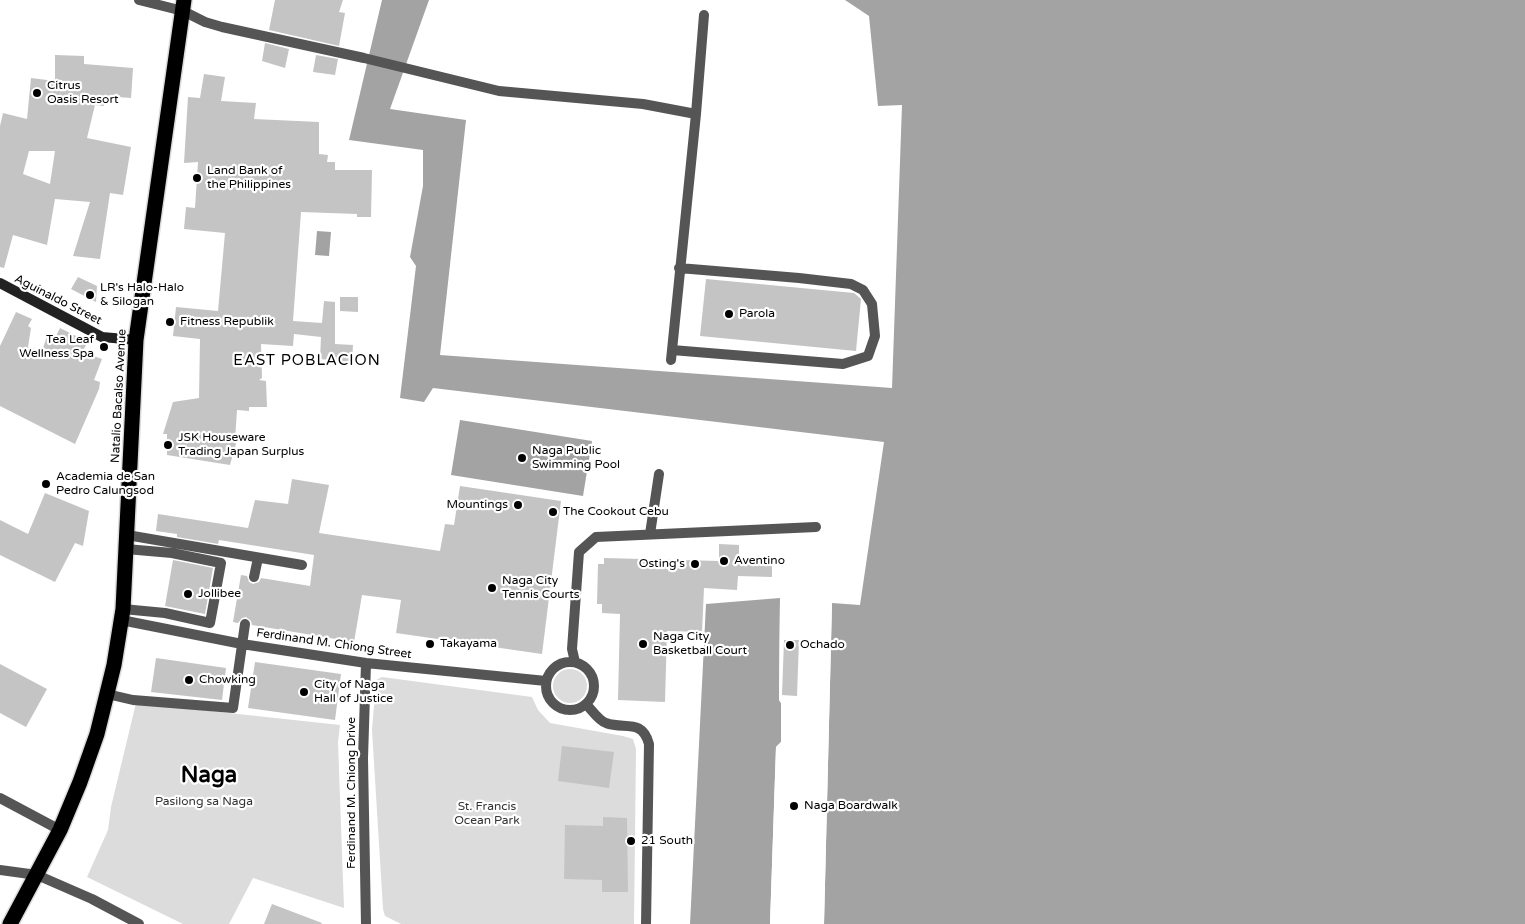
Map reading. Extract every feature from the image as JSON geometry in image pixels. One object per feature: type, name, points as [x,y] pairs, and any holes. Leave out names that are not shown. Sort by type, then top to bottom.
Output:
[{"type":"highway","name":"Natalio Bacalso Avenue","points":[[10,924],[60,830],[97,734],[107,694],[122,614],[136,340],[184,5]]},
{"type":"street","points":[[140,0],[184,5],[206,22],[222,27],[364,58],[499,91],[643,104],[696,114]]},
{"type":"street","points":[[679,268],[851,284],[862,290],[872,304],[876,336],[868,356],[843,364],[671,355],[679,268],[696,114],[704,15]]},
{"type":"street","name":"Aguinaldo Street","points":[[2,288],[102,337],[136,340]]},
{"type":"street","points":[[650,534],[659,474]]},
{"type":"street","points":[[575,662],[572,649],[579,552],[596,537],[816,527]]},
{"type":"street","points":[[126,542],[302,565]]},
{"type":"street","points":[[122,614],[165,613],[210,623],[221,563],[126,542]]},
{"type":"street","points":[[254,577],[258,558]]},
{"type":"street","name":"Ferdinand M. Chiong Street","points":[[122,614],[242,644],[366,662],[546,681]]},
{"type":"street","points":[[107,694],[133,700],[233,708],[245,624]]},
{"type":"street","name":"Ferdinand M. Chiong Drive","points":[[366,662],[363,758],[366,924]]},
{"type":"street","points":[[567,662],[575,662],[588,670],[594,683],[591,698],[586,704],[572,710],[557,707],[547,696],[546,681],[553,668],[567,662]]},
{"type":"street","points":[[586,704],[605,723],[634,727],[641,730],[647,736],[649,744],[646,924]]},
{"type":"street","points":[[0,798],[60,830]]},
{"type":"street","points":[[0,870],[37,875],[139,924]]},
{"type":"green space","points":[[570,669],[582,674],[587,686],[582,698],[570,703],[558,698],[553,686],[558,674]]},
{"type":"green space","name":"St. Francis Ocean Park","points":[[382,677],[532,697],[538,710],[550,723],[633,739],[636,749],[634,924],[401,924],[385,916],[383,909],[372,730],[376,680]]},
{"type":"green space","name":"Pasilong sa Naga","points":[[136,703],[340,725],[338,742],[344,908],[253,878],[229,924],[183,924],[87,877],[108,830],[111,807]]},
{"type":"shaded area","points":[[382,0],[429,0],[390,109],[466,120],[440,355],[892,388],[902,105],[878,106],[869,16],[845,0],[1525,0],[1525,924],[824,924],[832,603],[860,605],[884,442],[433,388],[424,402],[400,398],[416,266],[410,257],[423,186],[423,150],[349,140]]},
{"type":"shaded area","points":[[317,231],[331,232],[329,256],[315,255]]},
{"type":"shaded area","name":"Naga Public Swimming Pool","points":[[460,420],[592,441],[583,496],[451,475]]},
{"type":"shaded area","points":[[780,598],[779,700],[781,703],[781,742],[776,747],[770,924],[690,924],[706,604]]},
{"type":"pier","points":[[780,598],[783,598],[781,699],[784,703],[784,742],[779,748],[773,924],[770,924],[776,747],[781,742],[781,703],[779,700]]},
{"type":"pier","points":[[829,603],[832,603],[824,924],[821,924]]},
{"type":"building","points":[[275,0],[343,0],[339,12],[345,13],[339,46],[269,30]]},
{"type":"building","points":[[265,43],[289,49],[285,68],[262,61]]},
{"type":"building","points":[[55,55],[84,56],[84,64],[133,68],[131,98],[104,96],[104,106],[95,105],[87,138],[131,147],[123,195],[110,193],[100,259],[73,256],[90,202],[55,199],[47,245],[13,235],[4,268],[0,267],[0,126],[3,113],[27,119],[31,78],[55,81]],"holes":[[[29,151],[55,151],[50,184],[23,174]]]},
{"type":"building","points":[[316,55],[338,59],[335,75],[313,72]]},
{"type":"building","points":[[204,74],[225,77],[221,101],[256,103],[254,119],[319,122],[319,154],[328,155],[327,162],[335,162],[335,170],[372,170],[371,217],[357,217],[357,214],[301,212],[293,321],[322,323],[324,301],[335,302],[335,344],[353,345],[352,362],[320,359],[321,337],[294,334],[293,346],[261,344],[262,378],[259,380],[266,381],[267,407],[249,407],[249,411],[237,410],[235,440],[237,440],[230,465],[167,455],[167,434],[163,434],[173,402],[199,398],[200,339],[173,336],[176,307],[218,311],[225,233],[184,229],[186,207],[195,208],[198,162],[184,163],[188,97],[200,98]]},
{"type":"building","name":"LR's Halo-Halo & Silogan","points":[[78,277],[97,286],[96,302],[71,289]]},
{"type":"building","points":[[706,279],[854,293],[861,299],[856,351],[700,336]]},
{"type":"building","points":[[340,297],[358,297],[358,312],[340,311]]},
{"type":"building","points":[[16,312],[32,319],[28,326],[31,328],[28,347],[42,351],[47,336],[54,340],[60,328],[88,342],[82,352],[102,359],[94,380],[100,382],[99,389],[75,444],[0,406],[0,346]]},
{"type":"building","points":[[292,479],[329,485],[319,533],[440,551],[445,524],[454,525],[460,486],[561,501],[542,654],[396,633],[401,600],[362,595],[354,642],[252,625],[251,621],[246,617],[242,618],[238,623],[233,622],[241,575],[247,576],[249,582],[253,584],[259,582],[261,578],[310,586],[314,555],[219,540],[218,544],[177,537],[177,534],[156,531],[158,514],[248,528],[255,500],[288,504]]},
{"type":"building","points":[[45,493],[89,511],[83,546],[75,543],[55,582],[0,555],[0,520],[28,534]]},
{"type":"building","points":[[719,544],[739,545],[739,558],[772,559],[772,577],[738,576],[737,590],[704,588],[702,632],[667,631],[665,702],[618,700],[620,614],[602,613],[602,604],[597,604],[598,564],[604,564],[604,558],[719,561]]},
{"type":"building","name":"Jollibee","points":[[173,560],[213,568],[205,614],[165,606]]},
{"type":"building","points":[[784,640],[799,640],[797,696],[782,695]]},
{"type":"building","name":"Chowking","points":[[156,658],[226,668],[222,700],[151,692]]},
{"type":"building","points":[[255,662],[341,674],[335,720],[248,708]]},
{"type":"building","points":[[0,664],[47,689],[26,727],[0,713]]},
{"type":"building","points":[[562,746],[614,752],[609,788],[558,781]]},
{"type":"building","points":[[603,817],[627,818],[628,892],[602,892],[602,880],[564,879],[565,825],[603,826]]},
{"type":"building","points":[[272,904],[322,923],[264,924]]},
{"type":"place","name":"Citrus Oasis Resort","points":[[37,93]]},
{"type":"place","name":"Land Bank of the Philippines","points":[[197,178]]},
{"type":"place","name":"LR's Halo-Halo & Silogan","points":[[90,295]]},
{"type":"place","name":"Parola","points":[[729,314]]},
{"type":"place","name":"Fitness Republik","points":[[170,322]]},
{"type":"place","name":"Tea Leaf Wellness Spa","points":[[104,347]]},
{"type":"place","name":"JSK Houseware Trading Japan Surplus","points":[[168,445]]},
{"type":"place","name":"Naga Public Swimming Pool","points":[[522,458]]},
{"type":"place","name":"Academia de San Pedro Calungsod","points":[[46,484]]},
{"type":"place","name":"Mountings","points":[[518,505]]},
{"type":"place","name":"The Cookout Cebu","points":[[553,512]]},
{"type":"place","name":"Aventino","points":[[724,561]]},
{"type":"place","name":"Osting's","points":[[695,564]]},
{"type":"place","name":"Naga City Tennis Courts","points":[[492,588]]},
{"type":"place","name":"Jollibee","points":[[188,594]]},
{"type":"place","name":"Takayama","points":[[430,644]]},
{"type":"place","name":"Naga City Basketball Court","points":[[643,644]]},
{"type":"place","name":"Ochado","points":[[790,645]]},
{"type":"place","name":"Chowking","points":[[189,680]]},
{"type":"place","name":"City of Naga Hall of Justice","points":[[304,692]]},
{"type":"place","name":"Naga Boardwalk","points":[[794,806]]},
{"type":"place","name":"21 South","points":[[631,841]]},
{"type":"district","name":"EAST POBLACION","points":[[307,361]]},
{"type":"district","name":"Naga","points":[[209,776]]}]
